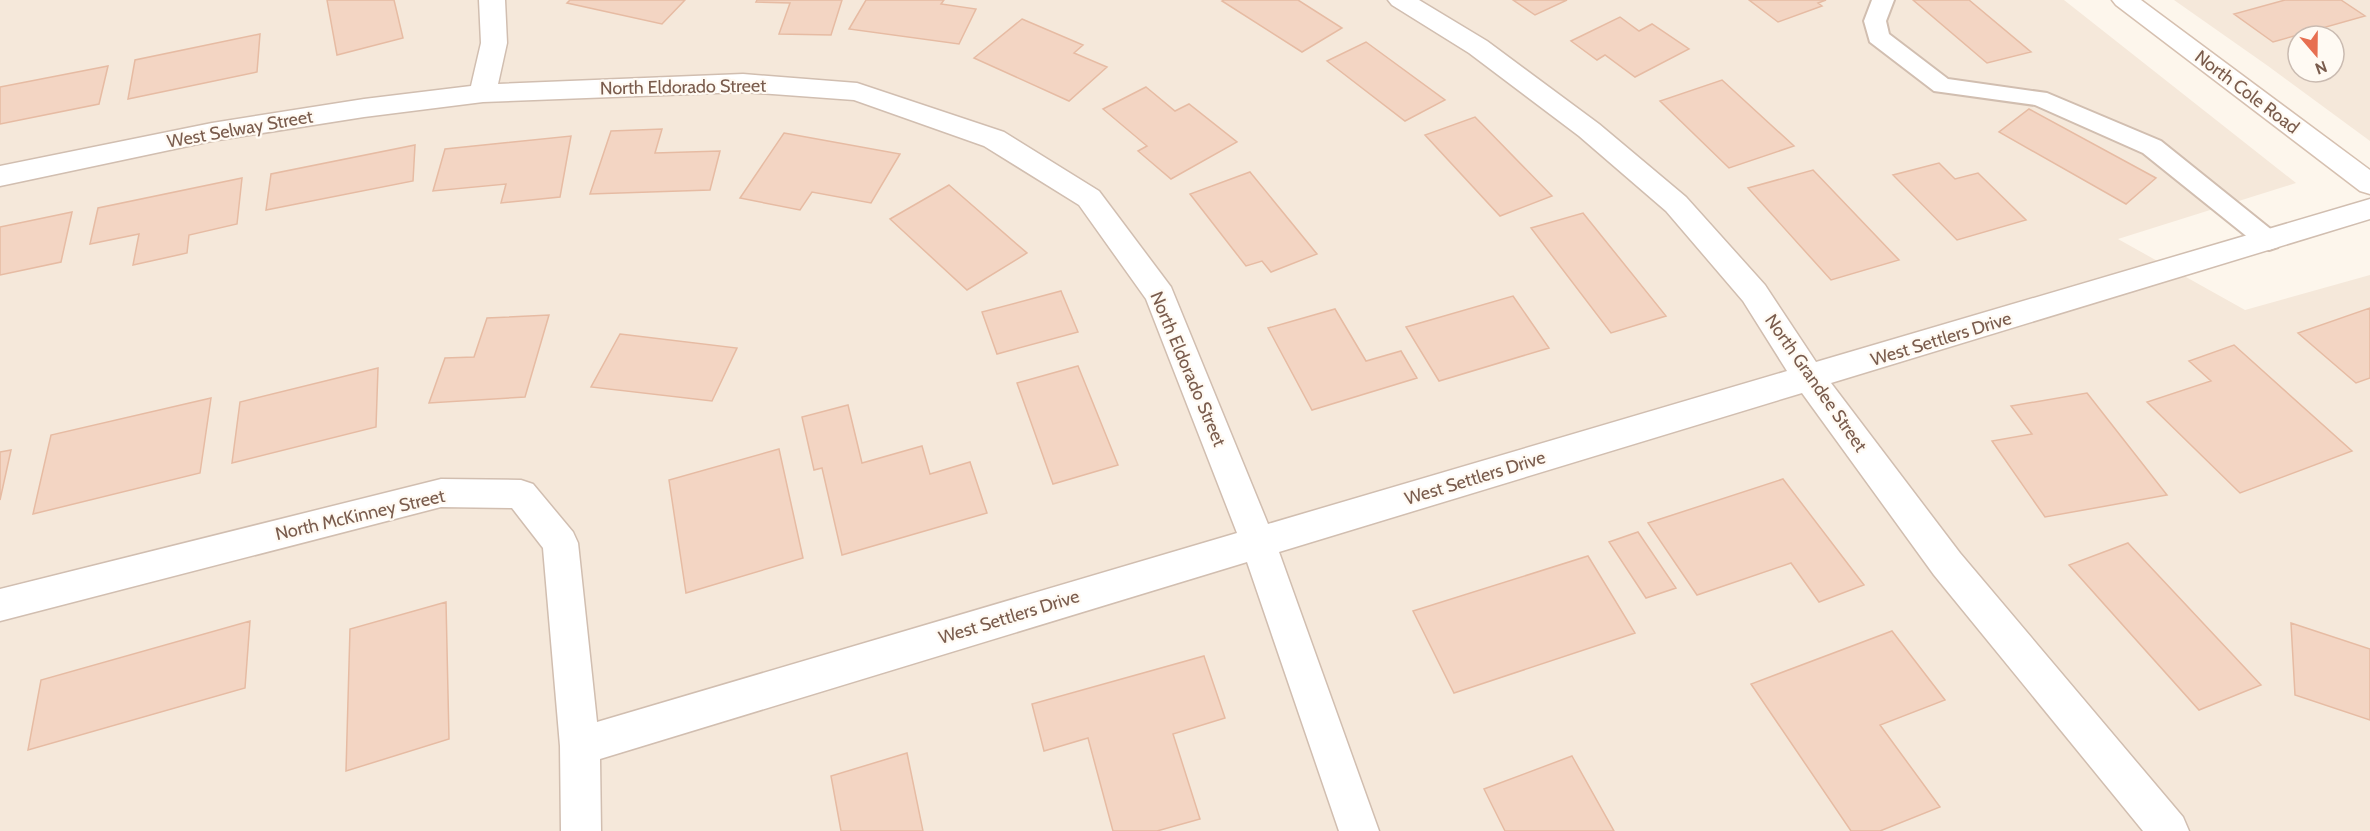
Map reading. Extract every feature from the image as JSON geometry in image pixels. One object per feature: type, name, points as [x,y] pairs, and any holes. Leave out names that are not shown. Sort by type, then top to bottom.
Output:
[{"type":"street","points":[[483,93],[494,43],[492,0]]},
{"type":"street","name":"North Grandee Street","points":[[1401,0],[1478,47],[1589,130],[1676,204],[1754,293],[1809,378],[1947,564],[2169,831]]},
{"type":"street","name":"North Cole Road","points":[[2125,0],[2370,184]]},
{"type":"street","name":"North Eldorado Street","points":[[483,93],[743,83],[856,92],[994,139],[1089,198],[1160,295],[1258,543],[1359,831]]},
{"type":"street","name":"West Selway Street","points":[[0,176],[212,132],[364,108],[483,93]]},
{"type":"street","name":"West Settlers Drive","points":[[580,746],[2370,209]]},
{"type":"street","name":"North McKinney Street","points":[[0,606],[441,493],[521,494],[560,543],[580,746],[581,831]]},
{"type":"lane","points":[[1883,0],[1875,21],[1878,37],[1942,86],[2039,98],[2152,147],[2269,240]]},
{"type":"shaded area","points":[[0,0],[2064,0],[2296,183],[2118,239],[2245,310],[2370,275],[2370,831],[0,831]]},
{"type":"shaded area","points":[[2174,0],[2370,0],[2370,141],[2292,84],[2346,84],[2346,24],[2286,24],[2286,79]]},
{"type":"building","points":[[327,0],[394,0],[403,38],[337,55]]},
{"type":"building","points":[[570,0],[685,0],[662,24],[567,3]]},
{"type":"building","points":[[757,0],[842,0],[831,35],[779,34],[790,3],[756,2]]},
{"type":"building","points":[[866,0],[944,0],[941,4],[976,9],[959,44],[849,29]]},
{"type":"building","points":[[1298,0],[1342,28],[1302,52],[1222,1]]},
{"type":"building","points":[[1513,0],[1567,0],[1535,15]]},
{"type":"building","points":[[1749,0],[1826,0],[1818,3],[1822,6],[1778,22]]},
{"type":"building","points":[[1913,0],[1969,0],[2031,52],[1987,63]]},
{"type":"building","points":[[2285,0],[2341,0],[2365,16],[2337,24],[2286,24],[2286,38],[2273,42],[2234,14]]},
{"type":"building","points":[[1620,17],[1639,31],[1652,24],[1689,49],[1635,77],[1605,55],[1597,60],[1571,41]]},
{"type":"building","points":[[1022,19],[1083,45],[1074,53],[1107,67],[1069,101],[974,58]]},
{"type":"building","points":[[260,34],[257,72],[128,99],[135,60]]},
{"type":"building","points":[[1366,42],[1445,100],[1405,121],[1327,61]]},
{"type":"building","points":[[108,66],[99,104],[0,124],[0,87]]},
{"type":"building","points":[[1722,80],[1794,146],[1729,168],[1660,101]]},
{"type":"building","points":[[1146,87],[1175,111],[1189,104],[1237,142],[1171,179],[1138,151],[1147,146],[1103,109]]},
{"type":"building","points":[[2029,109],[2156,178],[2126,204],[1999,132]]},
{"type":"building","points":[[1475,117],[1552,196],[1500,216],[1425,135]]},
{"type":"building","points":[[662,129],[655,153],[720,151],[710,190],[590,194],[611,131]]},
{"type":"building","points":[[784,133],[900,154],[871,203],[812,192],[800,210],[740,198]]},
{"type":"building","points":[[571,136],[560,197],[501,203],[506,184],[433,191],[445,149]]},
{"type":"building","points":[[415,145],[413,181],[266,210],[271,174]]},
{"type":"building","points":[[1939,163],[1955,179],[1978,173],[2026,220],[1957,240],[1893,175]]},
{"type":"building","points":[[1813,170],[1899,260],[1831,280],[1748,188]]},
{"type":"building","points":[[1250,172],[1317,254],[1271,272],[1262,261],[1246,266],[1190,194]]},
{"type":"building","points":[[242,178],[237,224],[189,235],[187,253],[133,265],[139,234],[90,244],[98,208]]},
{"type":"building","points":[[949,185],[1027,253],[967,290],[890,219]]},
{"type":"building","points":[[72,212],[61,262],[0,275],[0,227]]},
{"type":"building","points":[[1583,213],[1666,316],[1611,333],[1531,228]]},
{"type":"building","points":[[1061,291],[1078,332],[997,354],[982,312]]},
{"type":"building","points":[[1513,296],[1549,348],[1439,381],[1406,327]]},
{"type":"building","points":[[2370,308],[2370,378],[2356,383],[2298,333]]},
{"type":"building","points":[[1335,309],[1366,361],[1401,351],[1417,378],[1312,410],[1268,328]]},
{"type":"building","points":[[549,315],[525,397],[429,403],[445,358],[474,357],[487,318]]},
{"type":"building","points":[[620,334],[737,348],[712,401],[591,387]]},
{"type":"building","points":[[2234,345],[2352,451],[2240,493],[2147,402],[2211,381],[2189,361]]},
{"type":"building","points":[[1078,366],[1118,465],[1053,484],[1017,383]]},
{"type":"building","points":[[378,368],[376,427],[232,463],[240,402]]},
{"type":"building","points":[[2087,393],[2167,495],[2045,517],[1992,441],[2032,434],[2011,406]]},
{"type":"building","points":[[211,398],[200,473],[33,514],[51,435]]},
{"type":"building","points":[[848,405],[862,463],[922,446],[930,474],[970,462],[987,513],[842,555],[822,468],[814,470],[802,417]]},
{"type":"building","points":[[779,449],[803,558],[686,593],[669,480]]},
{"type":"building","points":[[11,450],[0,500],[0,452]]},
{"type":"building","points":[[1783,479],[1864,585],[1819,602],[1791,563],[1697,595],[1648,523]]},
{"type":"building","points":[[1638,532],[1676,588],[1646,598],[1609,542]]},
{"type":"building","points":[[2128,543],[2261,685],[2199,710],[2069,565]]},
{"type":"building","points":[[1588,556],[1635,633],[1454,693],[1413,611]]},
{"type":"building","points":[[446,602],[449,739],[346,771],[350,629]]},
{"type":"building","points":[[250,621],[245,688],[28,750],[41,680]]},
{"type":"building","points":[[2291,623],[2370,649],[2370,720],[2295,695]]},
{"type":"building","points":[[1892,631],[1945,700],[1880,725],[1940,807],[1880,831],[1851,831],[1751,684]]},
{"type":"building","points":[[1204,656],[1225,718],[1173,734],[1200,819],[1157,831],[1113,831],[1088,738],[1044,751],[1032,704]]},
{"type":"building","points":[[907,753],[923,831],[841,831],[831,776]]},
{"type":"building","points":[[1572,756],[1614,831],[1505,831],[1484,789]]}]
